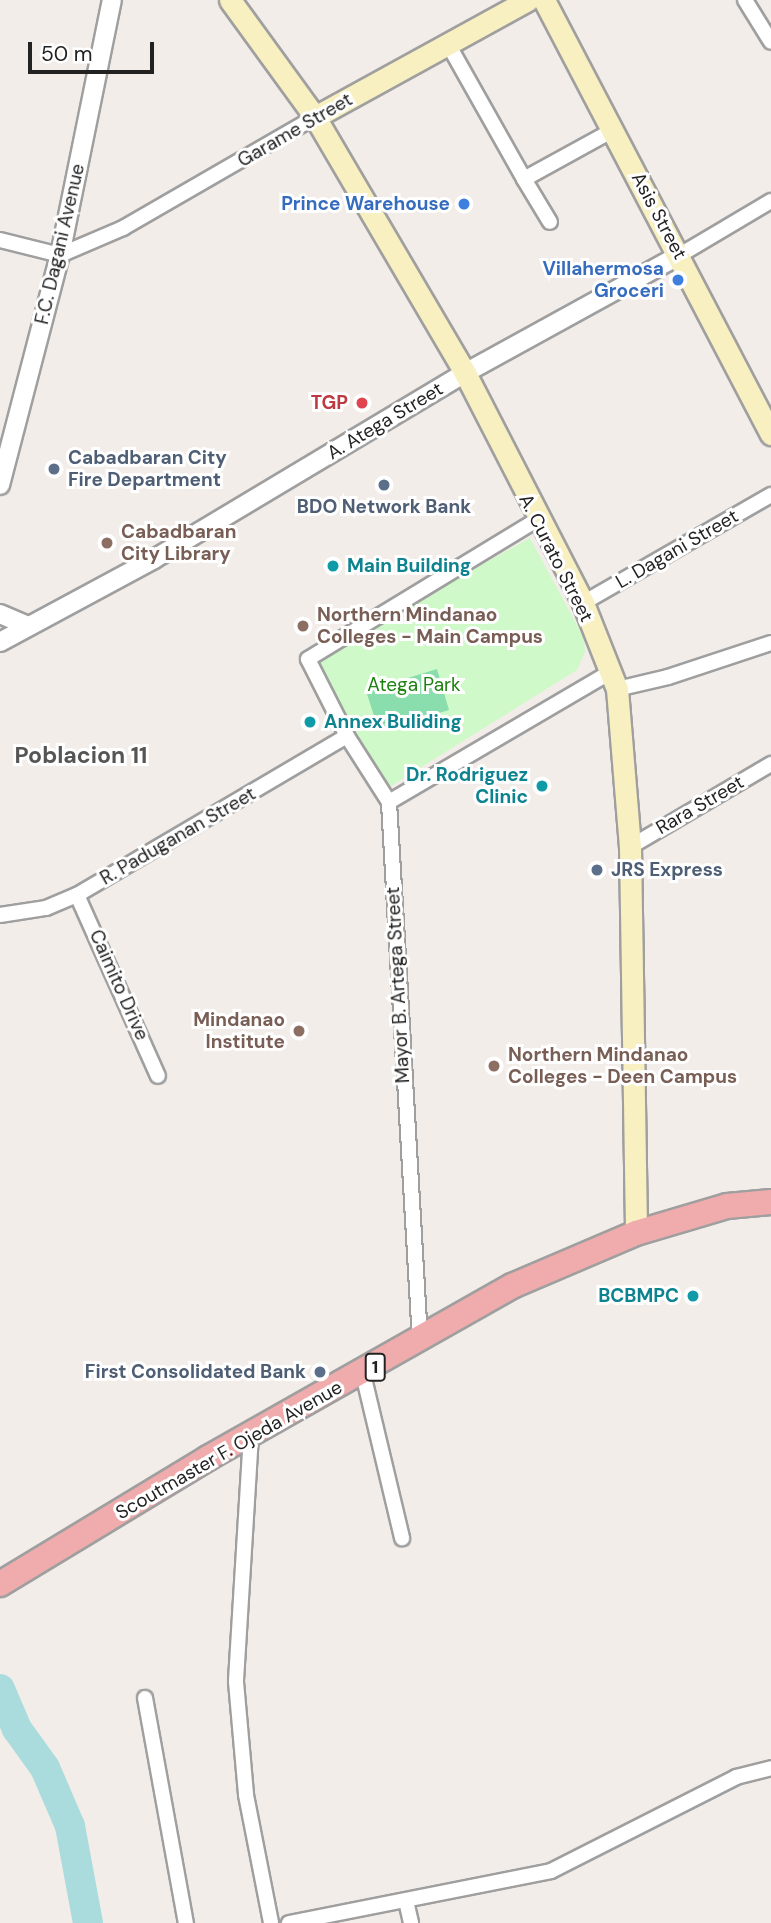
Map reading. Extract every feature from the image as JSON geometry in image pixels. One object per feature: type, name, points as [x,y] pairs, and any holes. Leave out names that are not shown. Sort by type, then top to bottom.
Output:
[{"type":"highway","name":"Scoutmaster F. Ojeda Avenue","points":[[0,1584],[251,1434],[363,1374],[512,1286],[636,1233],[727,1206],[771,1202]]},
{"type":"main road","name":"A. Curato Street","points":[[230,0],[315,117],[465,373],[537,520],[583,603],[614,680],[630,847],[636,1233]]},
{"type":"main road","name":"Garame Street","points":[[315,117],[528,0]]},
{"type":"main road","name":"Asis Street","points":[[544,0],[680,254],[771,434]]},
{"type":"street","name":"F.C. Dagani Avenue","points":[[0,485],[60,255],[112,0]]},
{"type":"street","points":[[745,0],[771,42]]},
{"type":"street","points":[[448,44],[550,222]]},
{"type":"street","name":"Garame Street","points":[[60,255],[123,228],[315,117]]},
{"type":"street","points":[[524,178],[613,130]]},
{"type":"street","name":"A. Atega Street","points":[[0,642],[26,625],[154,558],[465,373],[771,201]]},
{"type":"street","points":[[0,240],[60,255]]},
{"type":"street","name":"L. Dagani Street","points":[[583,603],[771,495]]},
{"type":"street","name":"Mayor B. Artega Street","points":[[420,1340],[388,802],[308,666],[311,654],[537,520]]},
{"type":"street","points":[[0,614],[26,625]]},
{"type":"street","points":[[388,802],[614,680],[668,677],[771,643]]},
{"type":"street","name":"R. Paduganan Street","points":[[0,915],[46,908],[77,895],[347,736]]},
{"type":"street","name":"Rara Street","points":[[630,847],[771,764]]},
{"type":"street","name":"Caimito Drive","points":[[77,895],[158,1076]]},
{"type":"street","points":[[363,1374],[402,1538]]},
{"type":"street","points":[[251,1434],[236,1682],[246,1795],[271,1923]]},
{"type":"street","points":[[145,1698],[186,1923]]},
{"type":"street","points":[[289,1923],[551,1871],[736,1777],[771,1768]]},
{"type":"street","points":[[406,1901],[411,1923]]},
{"type":"green space","name":"Atega Park","points":[[530,538],[584,638],[585,652],[577,670],[391,786],[384,785],[318,669],[316,656]]},
{"type":"green space","points":[[437,669],[449,710],[379,731],[366,691]]},
{"type":"waterway","points":[[0,1689],[17,1729],[45,1768],[70,1826],[88,1923]]},
{"type":"place","name":"Prince Warehouse","points":[[464,204]]},
{"type":"place","name":"Villahermosa Groceri","points":[[678,280]]},
{"type":"place","name":"TGP","points":[[362,403]]},
{"type":"place","name":"Cabadbaran City Fire Department","points":[[54,469]]},
{"type":"place","name":"BDO Network Bank","points":[[384,485]]},
{"type":"place","name":"Cabadbaran City Library","points":[[107,543]]},
{"type":"place","name":"Main Building","points":[[333,566]]},
{"type":"place","name":"Northern Mindanao Colleges - Main Campus","points":[[303,626]]},
{"type":"place","name":"Annex Buliding","points":[[310,722]]},
{"type":"place","name":"Dr. Rodriguez Clinic","points":[[542,786]]},
{"type":"place","name":"JRS Express","points":[[597,870]]},
{"type":"place","name":"Mindanao Institute","points":[[299,1031]]},
{"type":"place","name":"Northern Mindanao Colleges - Deen Campus","points":[[494,1066]]},
{"type":"place","name":"BCBMPC","points":[[693,1296]]},
{"type":"place","name":"First Consolidated Bank","points":[[320,1372]]},
{"type":"district","name":"Poblacion 11","points":[[81,755]]}]
